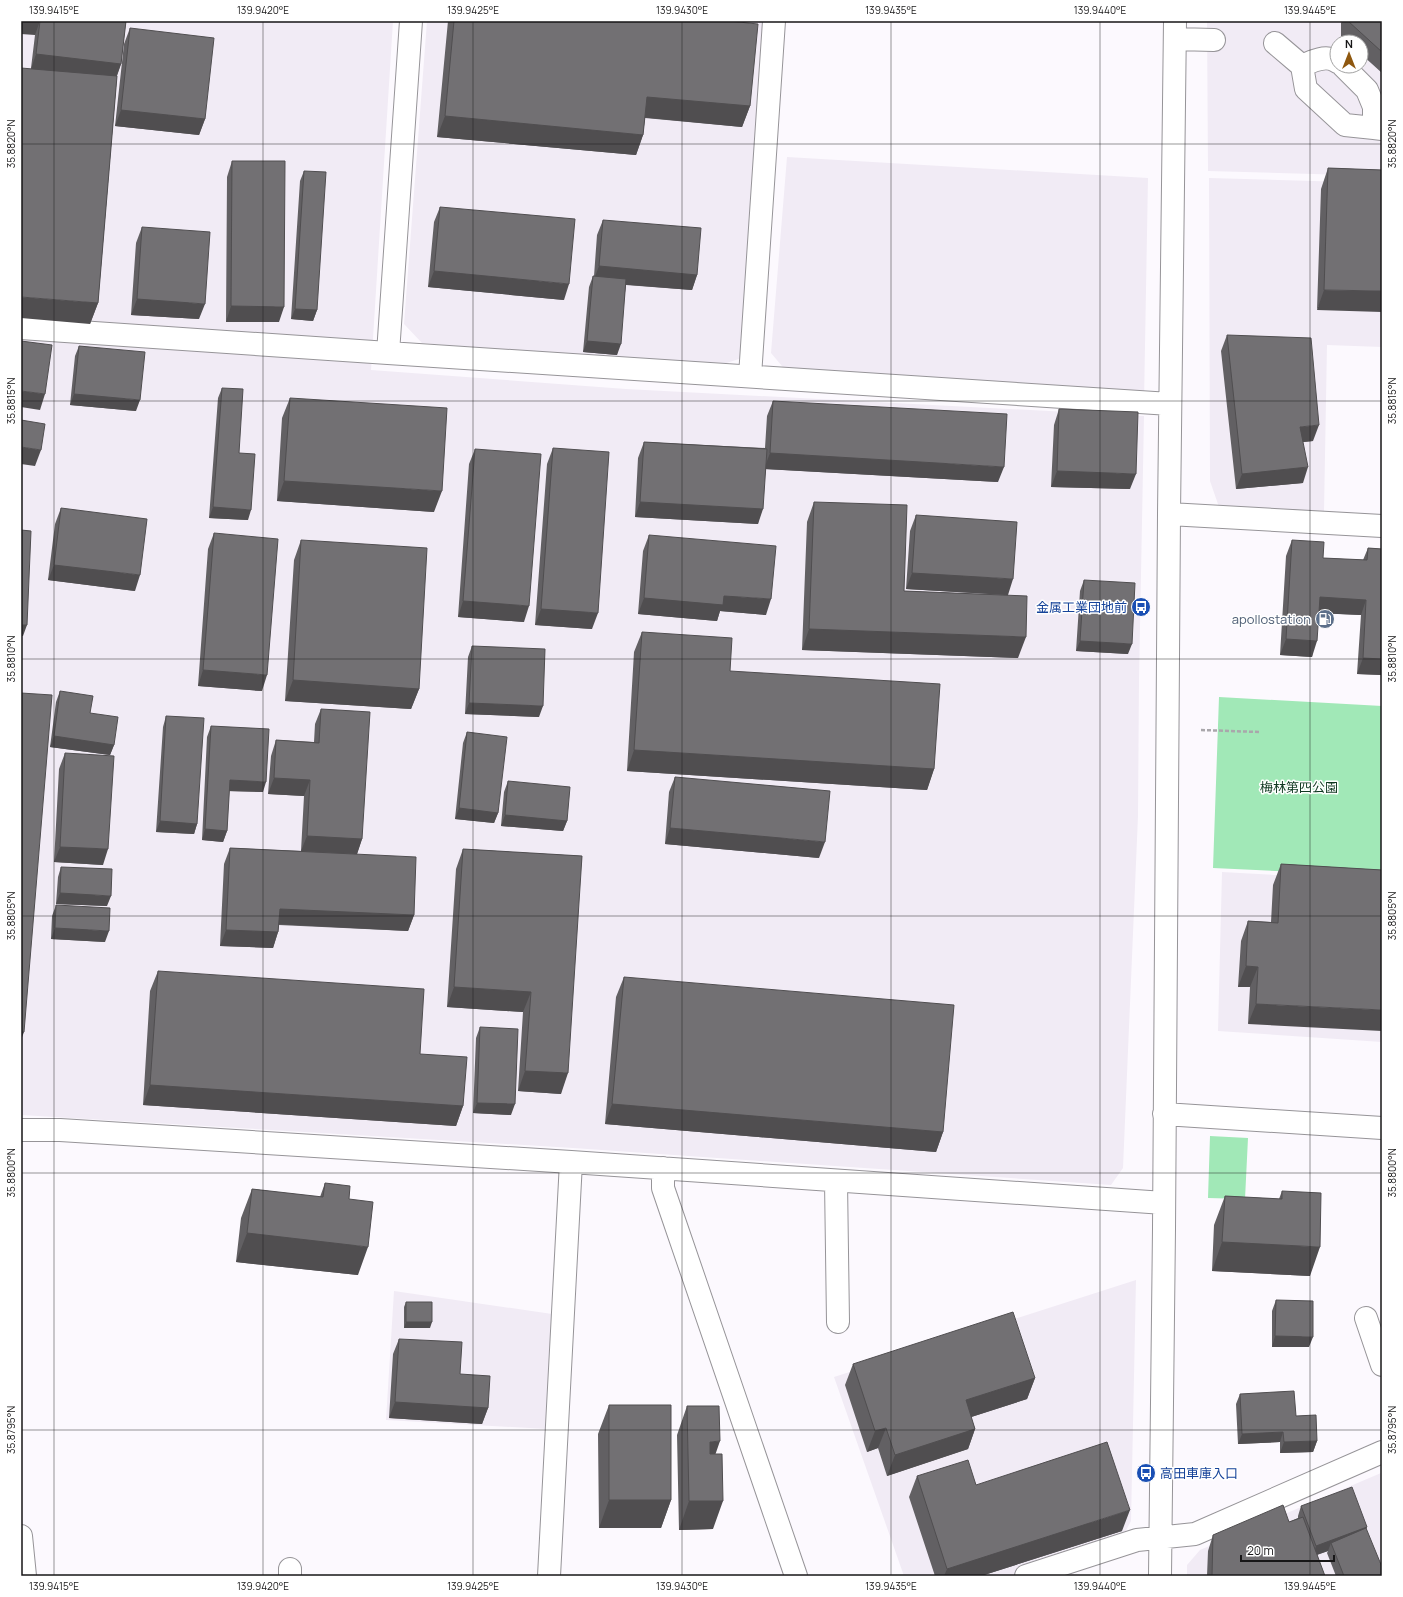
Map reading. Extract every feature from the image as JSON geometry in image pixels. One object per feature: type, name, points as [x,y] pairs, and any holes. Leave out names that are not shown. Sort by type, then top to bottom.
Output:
[{"type":"street","points":[[388,353],[411,21]]},
{"type":"street","points":[[750,376],[774,21]]},
{"type":"street","points":[[1160,1576],[1170,404],[1175,30],[1214,40]]},
{"type":"street","points":[[1275,42],[1302,66],[1306,89],[1345,125],[1378,129],[1374,107],[1367,90],[1351,74]]},
{"type":"street","points":[[1302,66],[1317,60],[1329,58]]},
{"type":"street","points":[[21,328],[1170,404]]},
{"type":"street","points":[[1169,514],[1382,526]]},
{"type":"street","points":[[1164,1114],[1382,1128]]},
{"type":"street","points":[[21,1130],[60,1130],[571,1162],[1164,1203]]},
{"type":"street","points":[[549,1576],[571,1162]]},
{"type":"street","points":[[663,1168],[663,1188],[796,1576]]},
{"type":"street","points":[[836,1180],[838,1322]]},
{"type":"street","points":[[1366,1318],[1382,1365]]},
{"type":"street","points":[[1026,1576],[1137,1540],[1195,1534],[1382,1452]]},
{"type":"street","points":[[21,1536],[25,1576]]},
{"type":"path","points":[[1201,730],[1260,732]]},
{"type":"shaded area","points":[[21,21],[393,21],[371,370],[626,389],[1144,416],[1138,816],[1123,1168],[1111,1185],[573,1148],[21,1115]]},
{"type":"shaded area","points":[[427,21],[763,21],[749,226],[742,358],[711,368],[422,343],[404,324]]},
{"type":"shaded area","points":[[1207,21],[1382,21],[1382,176],[1208,171]]},
{"type":"shaded area","points":[[787,157],[1148,178],[1144,402],[787,372],[771,353]]},
{"type":"shaded area","points":[[1209,178],[1382,183],[1382,347],[1327,345],[1324,511],[1219,507],[1210,481]]},
{"type":"shaded area","points":[[1222,872],[1382,881],[1382,1042],[1218,1031]]},
{"type":"shaded area","points":[[1136,1280],[1131,1521],[1122,1538],[1011,1576],[904,1576],[834,1377]]},
{"type":"shaded area","points":[[394,1291],[552,1314],[547,1429],[386,1420]]},
{"type":"shaded area","points":[[1381,1473],[1382,1576],[1187,1576],[1187,1565],[1200,1550]]},
{"type":"green space","name":"梅林第四公園","points":[[1219,697],[1382,706],[1382,876],[1213,868]]},
{"type":"green space","points":[[1210,1136],[1248,1138],[1245,1199],[1208,1198]]},
{"type":"building","points":[[40,21],[126,21],[121,64],[36,54]]},
{"type":"building","points":[[454,21],[729,21],[758,24],[750,106],[647,97],[643,135],[445,116]]},
{"type":"building","points":[[1348,21],[1382,21],[1382,52],[1369,40],[1369,34],[1362,34]]},
{"type":"building","points":[[130,28],[214,38],[205,119],[121,110]]},
{"type":"building","points":[[21,68],[117,76],[98,303],[21,297]]},
{"type":"building","points":[[232,161],[285,161],[284,307],[231,306]]},
{"type":"building","points":[[1328,168],[1382,170],[1382,291],[1324,290]]},
{"type":"building","points":[[304,171],[326,172],[317,310],[295,309]]},
{"type":"building","points":[[440,207],[575,219],[569,284],[434,271]]},
{"type":"building","points":[[603,220],[701,228],[697,275],[599,266]]},
{"type":"building","points":[[142,227],[210,232],[205,304],[137,299]]},
{"type":"building","points":[[593,276],[626,279],[621,344],[587,341]]},
{"type":"building","points":[[1227,335],[1311,338],[1319,425],[1300,427],[1308,467],[1242,474]]},
{"type":"building","points":[[21,341],[52,345],[45,394],[21,391]]},
{"type":"building","points":[[79,346],[145,352],[140,400],[74,394]]},
{"type":"building","points":[[222,388],[243,389],[239,453],[255,454],[251,510],[213,507]]},
{"type":"building","points":[[290,398],[447,408],[442,491],[284,481]]},
{"type":"building","points":[[773,401],[1007,414],[1004,467],[770,453]]},
{"type":"building","points":[[1059,409],[1138,412],[1136,474],[1057,471]]},
{"type":"building","points":[[21,420],[45,424],[41,450],[21,447]]},
{"type":"building","points":[[644,442],[767,449],[763,509],[640,502]]},
{"type":"building","points":[[553,448],[609,452],[598,613],[541,609]]},
{"type":"building","points":[[475,449],[541,454],[529,606],[463,601]]},
{"type":"building","points":[[814,502],[907,505],[904,591],[1027,596],[1026,637],[809,629]]},
{"type":"building","points":[[61,508],[147,519],[140,575],[54,565]]},
{"type":"building","points":[[916,515],[1017,522],[1013,579],[912,573]]},
{"type":"building","points":[[21,530],[31,531],[27,625],[21,625]]},
{"type":"building","points":[[214,533],[278,539],[267,675],[203,670]]},
{"type":"building","points":[[649,535],[776,546],[771,599],[724,596],[723,605],[644,598]]},
{"type":"building","points":[[301,540],[427,548],[419,689],[293,680]]},
{"type":"building","points":[[1292,540],[1324,542],[1323,558],[1367,560],[1368,548],[1382,549],[1382,659],[1363,658],[1366,600],[1320,597],[1317,641],[1286,639]]},
{"type":"building","points":[[1084,580],[1135,583],[1132,644],[1080,641]]},
{"type":"building","points":[[642,632],[732,638],[730,671],[940,684],[934,769],[634,750]]},
{"type":"building","points":[[472,646],[545,649],[543,706],[469,703]]},
{"type":"building","points":[[60,691],[93,696],[90,713],[118,717],[114,745],[54,736]]},
{"type":"building","points":[[21,693],[52,695],[24,1032],[21,1032]]},
{"type":"building","points":[[321,709],[370,712],[362,839],[307,836],[310,780],[274,778],[276,740],[319,743]]},
{"type":"building","points":[[166,716],[204,718],[197,824],[160,821]]},
{"type":"building","points":[[211,726],[269,729],[266,782],[230,780],[227,831],[205,829]]},
{"type":"building","points":[[467,732],[507,737],[498,813],[459,808]]},
{"type":"building","points":[[65,753],[114,756],[108,849],[60,847]]},
{"type":"building","points":[[675,777],[830,791],[825,842],[670,828]]},
{"type":"building","points":[[508,781],[570,787],[567,821],[505,815]]},
{"type":"building","points":[[230,848],[416,857],[414,915],[280,909],[278,932],[226,930]]},
{"type":"building","points":[[463,849],[582,856],[568,1073],[525,1071],[531,992],[454,987]]},
{"type":"building","points":[[1281,864],[1382,870],[1382,1010],[1256,1004],[1258,967],[1246,966],[1248,921],[1278,923]]},
{"type":"building","points":[[61,867],[112,869],[111,896],[60,893]]},
{"type":"building","points":[[56,905],[110,908],[109,931],[55,928]]},
{"type":"building","points":[[158,971],[424,989],[420,1054],[467,1057],[463,1106],[150,1085]]},
{"type":"building","points":[[624,977],[954,1005],[943,1132],[612,1104]]},
{"type":"building","points":[[480,1027],[518,1029],[515,1104],[477,1103]]},
{"type":"building","points":[[325,1183],[350,1186],[349,1199],[373,1202],[368,1247],[247,1233],[252,1189],[323,1197]]},
{"type":"building","points":[[1282,1191],[1321,1193],[1320,1247],[1222,1242],[1225,1196],[1282,1199]]},
{"type":"building","points":[[1276,1300],[1313,1301],[1313,1337],[1275,1336]]},
{"type":"building","points":[[406,1302],[432,1302],[432,1322],[406,1322]]},
{"type":"building","points":[[1013,1312],[1035,1378],[966,1400],[975,1429],[895,1455],[886,1428],[875,1431],[853,1364]]},
{"type":"building","points":[[399,1339],[462,1342],[460,1374],[490,1376],[488,1408],[395,1402]]},
{"type":"building","points":[[1294,1391],[1296,1416],[1316,1415],[1317,1441],[1284,1442],[1283,1432],[1242,1434],[1240,1394]]},
{"type":"building","points":[[609,1405],[671,1405],[671,1500],[609,1500]]},
{"type":"building","points":[[687,1406],[719,1406],[720,1441],[710,1442],[710,1454],[722,1454],[723,1501],[689,1501]]},
{"type":"building","points":[[1107,1442],[1130,1510],[947,1569],[917,1476],[968,1460],[976,1485]]},
{"type":"building","points":[[1352,1487],[1367,1527],[1316,1546],[1301,1506]]},
{"type":"building","points":[[1283,1505],[1289,1522],[1303,1517],[1325,1576],[1212,1576],[1213,1535]]},
{"type":"building","points":[[1366,1528],[1382,1567],[1382,1576],[1344,1576],[1331,1543]]},
{"type":"place","name":"金属工業団地前","points":[[1141,607]]},
{"type":"place","name":"apollostation","points":[[1325,619]]},
{"type":"place","name":"高田車庫入口","points":[[1146,1473]]}]
